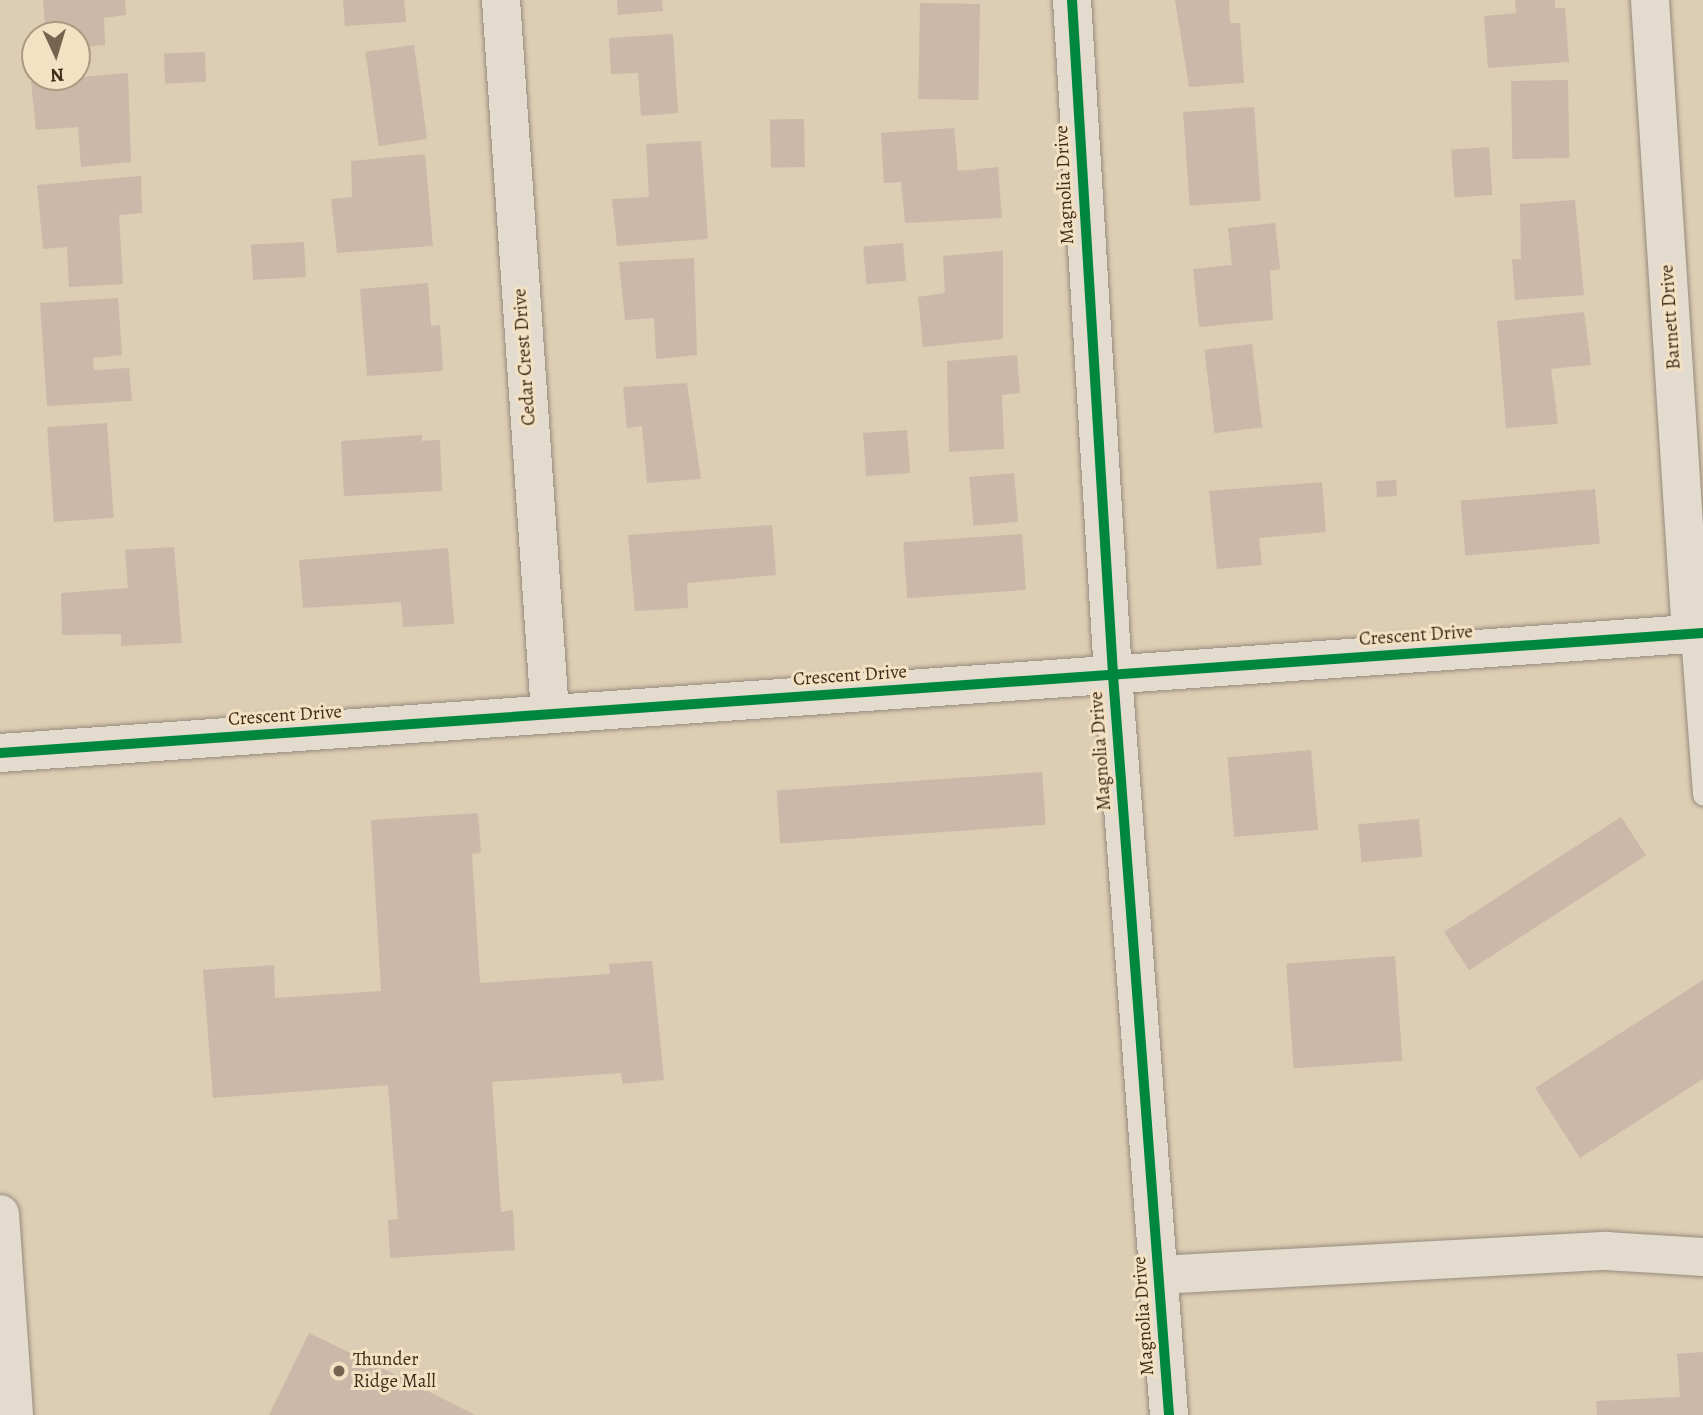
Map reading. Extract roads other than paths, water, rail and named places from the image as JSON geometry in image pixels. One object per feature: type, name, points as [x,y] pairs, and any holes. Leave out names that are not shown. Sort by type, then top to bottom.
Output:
[{"type":"street","name":"Cedar Crest Drive","points":[[501,0],[550,714]]},
{"type":"street","name":"Magnolia Drive","points":[[1072,0],[1113,675],[1169,1415]]},
{"type":"street","name":"Barnett Drive","points":[[1650,0],[1697,633]]},
{"type":"street","name":"Crescent Drive","points":[[0,753],[1697,633]]},
{"type":"street","points":[[0,1214],[14,1415]]},
{"type":"street","points":[[1158,1275],[1524,1254],[1703,1257]]},
{"type":"lane","points":[[1697,633],[1703,795]]},
{"type":"place","name":"Thunder Ridge Mall","points":[[339,1371]]}]
